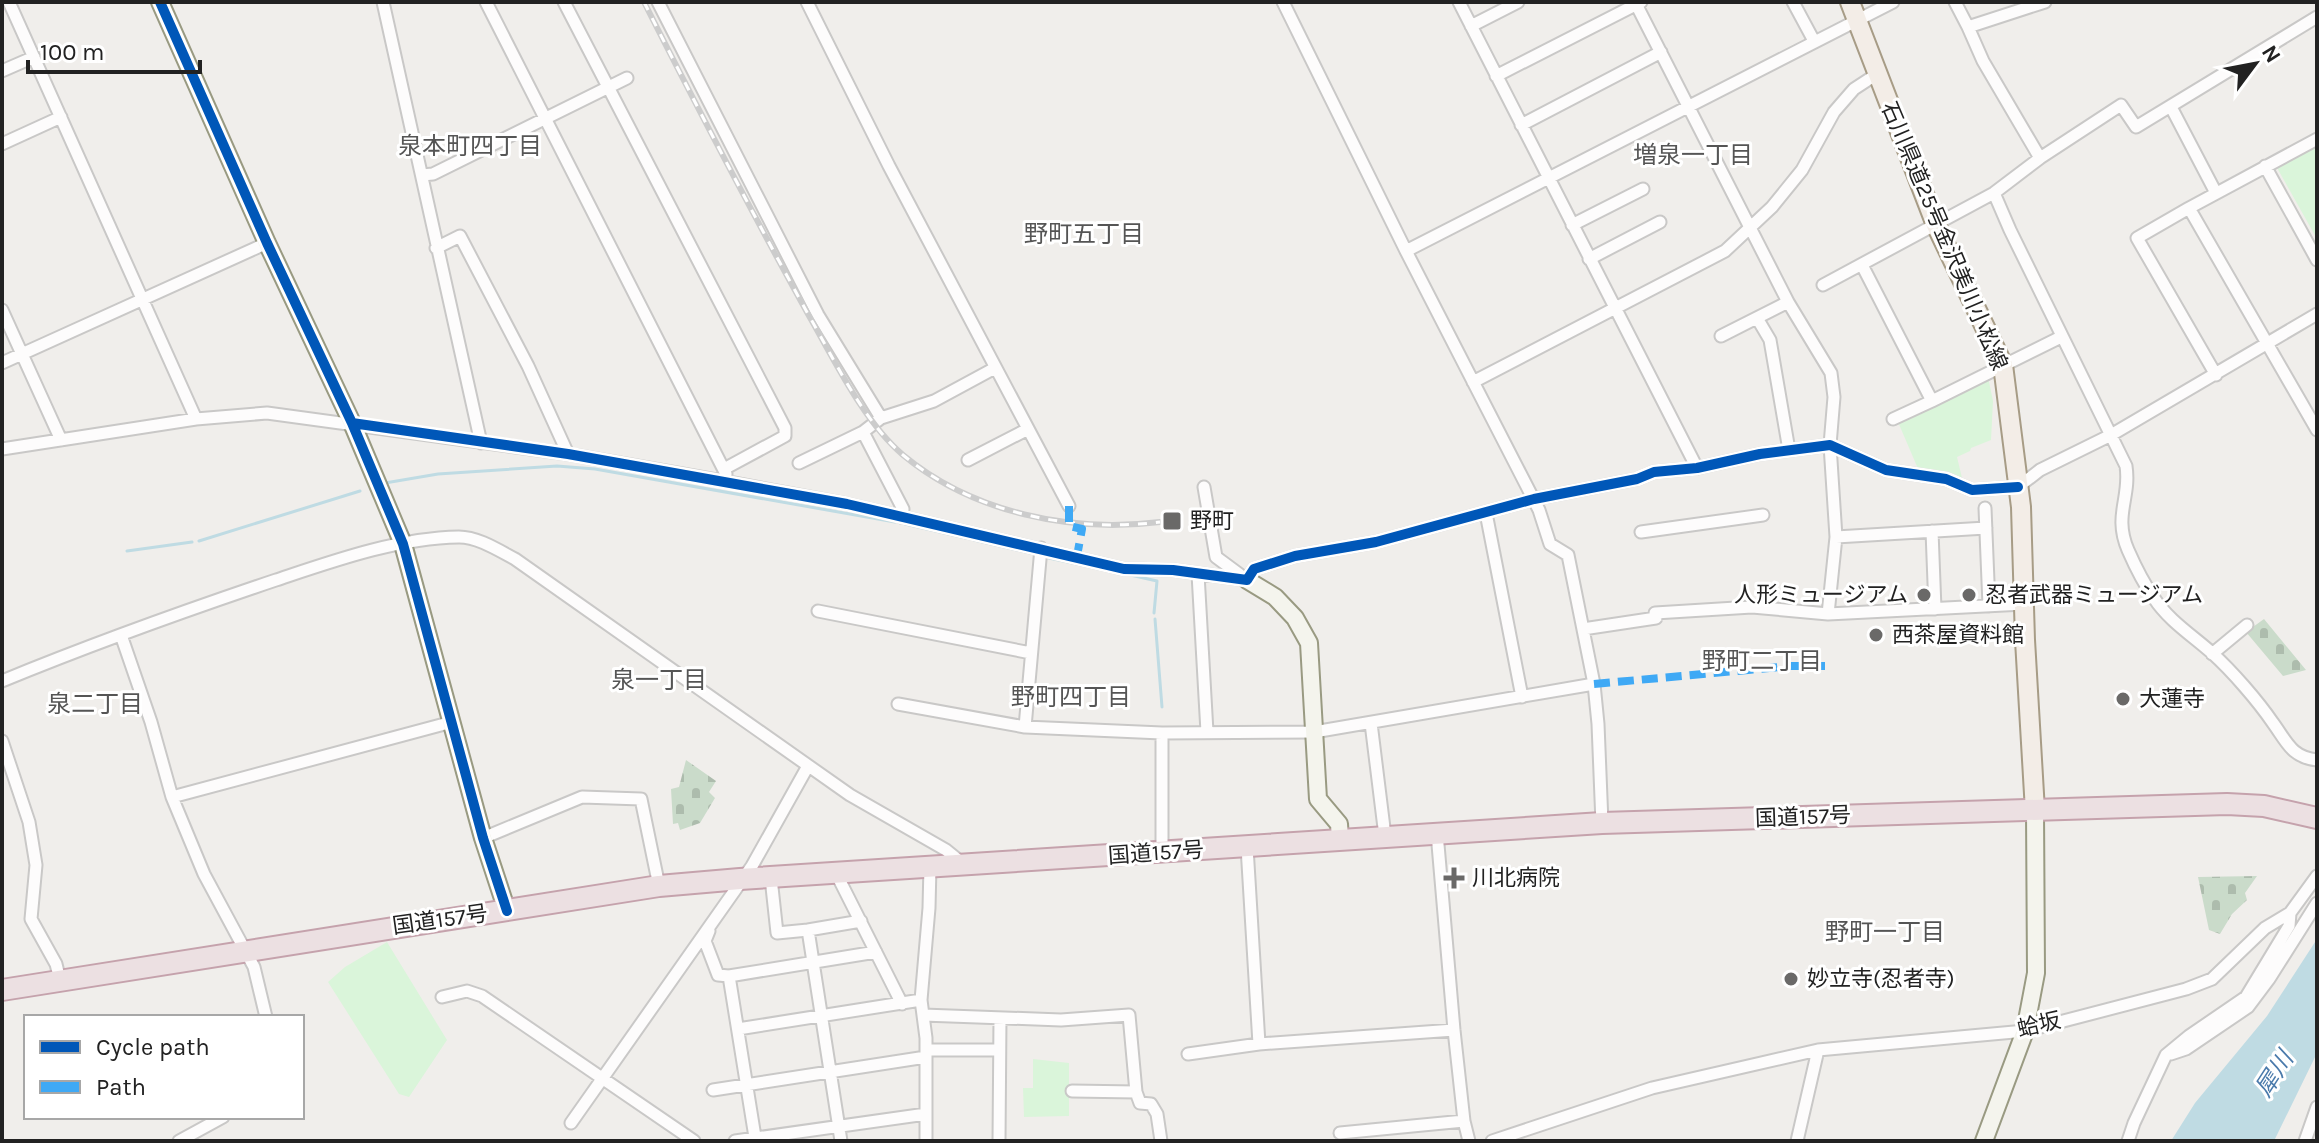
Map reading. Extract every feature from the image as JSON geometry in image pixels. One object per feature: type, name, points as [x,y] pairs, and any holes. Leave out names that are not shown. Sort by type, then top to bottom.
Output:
[{"type":"highway","name":"国道157号","points":[[2,990],[659,886],[740,879],[1602,823],[2227,804],[2264,806],[2317,818]]},
{"type":"main road","name":"石川県道25号金沢美川小松線","points":[[1850,2],[1936,225],[2003,365],[2018,487],[2035,811]]},
{"type":"street","points":[[9,2],[196,419]]},
{"type":"street","points":[[160,2],[267,243],[352,423],[403,544],[483,838],[507,911]]},
{"type":"street","points":[[383,2],[481,443]]},
{"type":"street","points":[[486,2],[728,482]]},
{"type":"street","points":[[564,2],[785,428],[785,436],[724,469]]},
{"type":"street","points":[[658,2],[818,315],[881,418]]},
{"type":"street","points":[[807,2],[1069,506]]},
{"type":"street","points":[[1283,2],[1406,251],[1534,499],[1550,544],[1568,555],[1594,684],[1602,823]]},
{"type":"street","points":[[1459,2],[1697,468]]},
{"type":"street","points":[[1471,26],[1518,2]]},
{"type":"street","points":[[1793,2],[1814,41]]},
{"type":"street","points":[[1406,251],[1893,2]]},
{"type":"street","points":[[1955,2],[1983,61],[2040,158]]},
{"type":"street","points":[[1968,27],[2045,2]]},
{"type":"street","points":[[1496,76],[1638,3],[1788,302],[1831,373],[1834,397],[1830,445],[1836,537],[1828,614]]},
{"type":"street","points":[[1823,285],[1994,193],[2040,158],[2121,105],[2136,127],[2317,17]]},
{"type":"street","points":[[1521,125],[1661,52]]},
{"type":"street","points":[[2,71],[34,57]]},
{"type":"street","points":[[1473,382],[1725,251],[1750,229],[1802,170],[1834,112],[1854,89],[1877,74]]},
{"type":"street","points":[[422,175],[433,174],[627,78]]},
{"type":"street","points":[[2171,107],[2216,193]]},
{"type":"street","points":[[2,144],[61,117]]},
{"type":"street","points":[[2216,375],[2137,238],[2317,139]]},
{"type":"street","points":[[2265,166],[2317,260]]},
{"type":"street","points":[[1572,225],[1643,189]]},
{"type":"street","points":[[1994,193],[2126,466],[2128,481],[2120,513],[2121,529],[2127,548],[2154,599],[2212,654],[2271,719],[2294,752],[2302,758],[2317,760]]},
{"type":"street","points":[[2189,208],[2317,430]]},
{"type":"street","points":[[1589,259],[1660,222]]},
{"type":"street","points":[[436,248],[460,236],[528,366],[568,454]]},
{"type":"street","points":[[2,363],[267,243]]},
{"type":"street","points":[[1862,265],[1932,401]]},
{"type":"street","points":[[1721,336],[1788,302]]},
{"type":"street","points":[[2,310],[61,440]]},
{"type":"street","points":[[1247,580],[1254,569],[1295,556],[1376,542],[1534,499],[1637,479],[1654,472],[1697,468],[1760,454],[1830,445],[1886,470],[1946,479],[1972,490],[2018,487],[2040,470],[2111,435],[2317,314]]},
{"type":"street","points":[[1757,318],[1770,340],[1789,450]]},
{"type":"street","points":[[1893,419],[2061,337]]},
{"type":"street","points":[[799,463],[863,432],[881,418],[934,401],[995,368]]},
{"type":"street","points":[[2,449],[196,419],[267,413],[568,454],[901,517],[1124,569],[1247,580]]},
{"type":"street","points":[[968,460],[1028,429]]},
{"type":"street","points":[[863,432],[903,509],[901,517]]},
{"type":"street","points":[[1204,487],[1216,557],[1275,597],[1295,618],[1309,643],[1318,799],[1339,824],[1340,839]]},
{"type":"street","points":[[1985,508],[1989,606]]},
{"type":"street","points":[[1486,513],[1522,697]]},
{"type":"street","points":[[1641,532],[1763,515]]},
{"type":"street","points":[[1836,537],[1986,528]]},
{"type":"street","points":[[1932,531],[1935,609]]},
{"type":"street","points":[[2,681],[217,599],[310,569],[403,544],[462,537],[488,545],[515,559],[850,795],[946,850],[962,863]]},
{"type":"street","points":[[1025,727],[1041,548]]},
{"type":"street","points":[[1198,574],[1207,732]]},
{"type":"street","points":[[1583,629],[1655,616],[1752,607],[1828,614],[2024,604]]},
{"type":"street","points":[[818,611],[1031,653]]},
{"type":"street","points":[[2212,654],[2247,625]]},
{"type":"street","points":[[121,635],[151,722],[172,797],[204,874],[254,967],[266,1015]]},
{"type":"street","points":[[898,704],[1025,727],[1162,733],[1314,732],[1594,684]]},
{"type":"street","points":[[172,797],[452,722]]},
{"type":"street","points":[[1371,723],[1385,836]]},
{"type":"street","points":[[1162,733],[1162,853]]},
{"type":"street","points":[[2,741],[29,822],[36,865],[31,919],[56,964],[60,980]]},
{"type":"street","points":[[571,1123],[752,866],[808,766]]},
{"type":"street","points":[[483,838],[582,797],[641,799],[659,886]]},
{"type":"street","points":[[1984,1141],[2025,1031],[2036,973],[2035,811]]},
{"type":"street","points":[[1437,833],[1454,1030],[1469,1141]]},
{"type":"street","points":[[1247,847],[1259,1044]]},
{"type":"street","points":[[926,1141],[926,1054],[921,1000],[930,866]]},
{"type":"street","points":[[837,875],[902,1004]]},
{"type":"street","points":[[2128,1141],[2166,1055],[2246,997],[2289,926],[2290,913],[2317,876]]},
{"type":"street","points":[[771,878],[777,933],[861,921]]},
{"type":"street","points":[[2166,1055],[2186,1049],[2248,1007],[2317,903]]},
{"type":"street","name":"蛤坂","points":[[1492,1141],[1652,1088],[1818,1050],[2025,1031],[2186,989],[2212,979],[2265,928],[2290,913]]},
{"type":"street","points":[[715,916],[705,941],[718,975],[729,976],[876,952]]},
{"type":"street","points":[[808,930],[841,1141]]},
{"type":"street","points":[[729,976],[755,1137]]},
{"type":"street","points":[[442,997],[467,991],[482,996],[694,1141]]},
{"type":"street","points":[[738,1029],[921,1000]]},
{"type":"street","points":[[923,1015],[1061,1020],[1129,1015],[1136,1092],[1140,1103],[1151,1104],[1157,1114],[1161,1141]]},
{"type":"street","points":[[999,1141],[1000,1018]]},
{"type":"street","points":[[1188,1054],[1259,1044],[1454,1030]]},
{"type":"street","points":[[713,1090],[926,1054],[999,1050]]},
{"type":"street","points":[[1797,1141],[1818,1050]]},
{"type":"street","points":[[1072,1091],[1136,1092]]},
{"type":"street","points":[[2305,1141],[2317,1107]]},
{"type":"street","points":[[735,1141],[926,1114]]},
{"type":"street","points":[[179,1141],[219,1119]]},
{"type":"street","points":[[1340,1133],[1464,1121]]},
{"type":"green space","points":[[2317,145],[2317,239],[2276,166]]},
{"type":"green space","points":[[1988,377],[1993,401],[1991,440],[1957,457],[1963,482],[1945,472],[1919,471],[1898,422]]},
{"type":"green space","points":[[2264,619],[2306,670],[2283,676],[2246,632]]},
{"type":"green space","points":[[686,760],[716,781],[709,792],[715,798],[700,823],[680,830],[678,823],[673,824],[671,789],[679,787]]},
{"type":"green space","points":[[2257,876],[2245,893],[2247,900],[2232,914],[2220,934],[2209,930],[2198,877]]},
{"type":"green space","points":[[387,942],[447,1040],[409,1097],[399,1094],[328,982],[345,967]]},
{"type":"green space","points":[[1033,1059],[1069,1063],[1069,1116],[1024,1117],[1023,1088],[1033,1088]]},
{"type":"water","name":"犀川","points":[[2317,939],[2317,1053],[2274,1141],[2171,1141],[2195,1103],[2267,1016]]},
{"type":"waterway","points":[[385,483],[438,474],[557,466],[595,469],[895,522]]},
{"type":"waterway","points":[[199,541],[360,491]]},
{"type":"waterway","points":[[905,524],[966,538]]},
{"type":"waterway","points":[[974,540],[1035,554]]},
{"type":"waterway","points":[[127,551],[192,542]]},
{"type":"waterway","points":[[1044,557],[1106,570]]},
{"type":"waterway","points":[[1126,574],[1157,581],[1154,613]]},
{"type":"waterway","points":[[1155,619],[1162,707]]},
{"type":"railway","points":[[644,2],[808,314],[850,389],[888,441],[930,475],[992,505],[1058,521],[1126,525],[1160,522]]},
{"type":"marked path","points":[[1069,506],[1069,526],[1082,529],[1077,556]]},
{"type":"marked path","points":[[1594,684],[1791,666],[1825,666]]},
{"type":"cycle path","points":[[160,2],[267,243],[352,423],[403,544],[483,838],[507,911]]},
{"type":"cycle path","points":[[352,423],[568,454],[847,504],[1124,569],[1173,570],[1247,580],[1254,569],[1295,556],[1376,542],[1534,499],[1637,479],[1654,472],[1697,468],[1760,454],[1830,445],[1886,470],[1946,479],[1972,490],[2018,487]]},
{"type":"place","name":"野町","points":[[1172,521]]},
{"type":"place","name":"人形ミュージアム","points":[[1924,595]]},
{"type":"place","name":"忍者武器ミュージアム","points":[[1969,595]]},
{"type":"place","name":"西茶屋資料館","points":[[1876,635]]},
{"type":"place","name":"大蓮寺","points":[[2123,699]]},
{"type":"place","name":"川北病院","points":[[1454,878]]},
{"type":"place","name":"妙立寺(忍者寺)","points":[[1791,979]]},
{"type":"district","name":"泉本町四丁目","points":[[470,146]]},
{"type":"district","name":"増泉一丁目","points":[[1693,155]]},
{"type":"district","name":"野町五丁目","points":[[1084,234]]},
{"type":"district","name":"野町二丁目","points":[[1762,661]]},
{"type":"district","name":"泉一丁目","points":[[659,680]]},
{"type":"district","name":"野町四丁目","points":[[1071,697]]},
{"type":"district","name":"泉二丁目","points":[[95,704]]},
{"type":"district","name":"野町一丁目","points":[[1885,932]]}]
